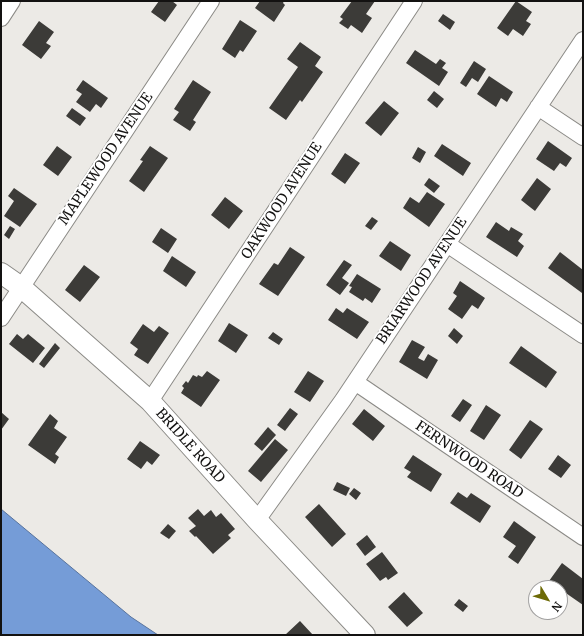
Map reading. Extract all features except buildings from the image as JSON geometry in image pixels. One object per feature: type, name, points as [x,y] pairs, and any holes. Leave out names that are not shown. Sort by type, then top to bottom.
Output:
[{"type":"street","points":[[1,18],[12,1]]},
{"type":"street","name":"MAPLEWOOD AVENUE","points":[[1,318],[211,1]]},
{"type":"street","name":"OAKWOOD AVENUE","points":[[150,401],[414,1]]},
{"type":"street","name":"BRIARWOOD AVENUE","points":[[257,520],[355,382],[583,40]]},
{"type":"street","points":[[538,107],[583,137]]},
{"type":"street","points":[[448,244],[583,335]]},
{"type":"street","name":"BRIDLE ROAD","points":[[1,273],[21,287],[150,401],[257,520],[365,635]]},
{"type":"street","name":"FERNWOOD ROAD","points":[[355,382],[583,537]]},
{"type":"water","points":[[1,509],[131,617],[158,635],[1,635]]}]
